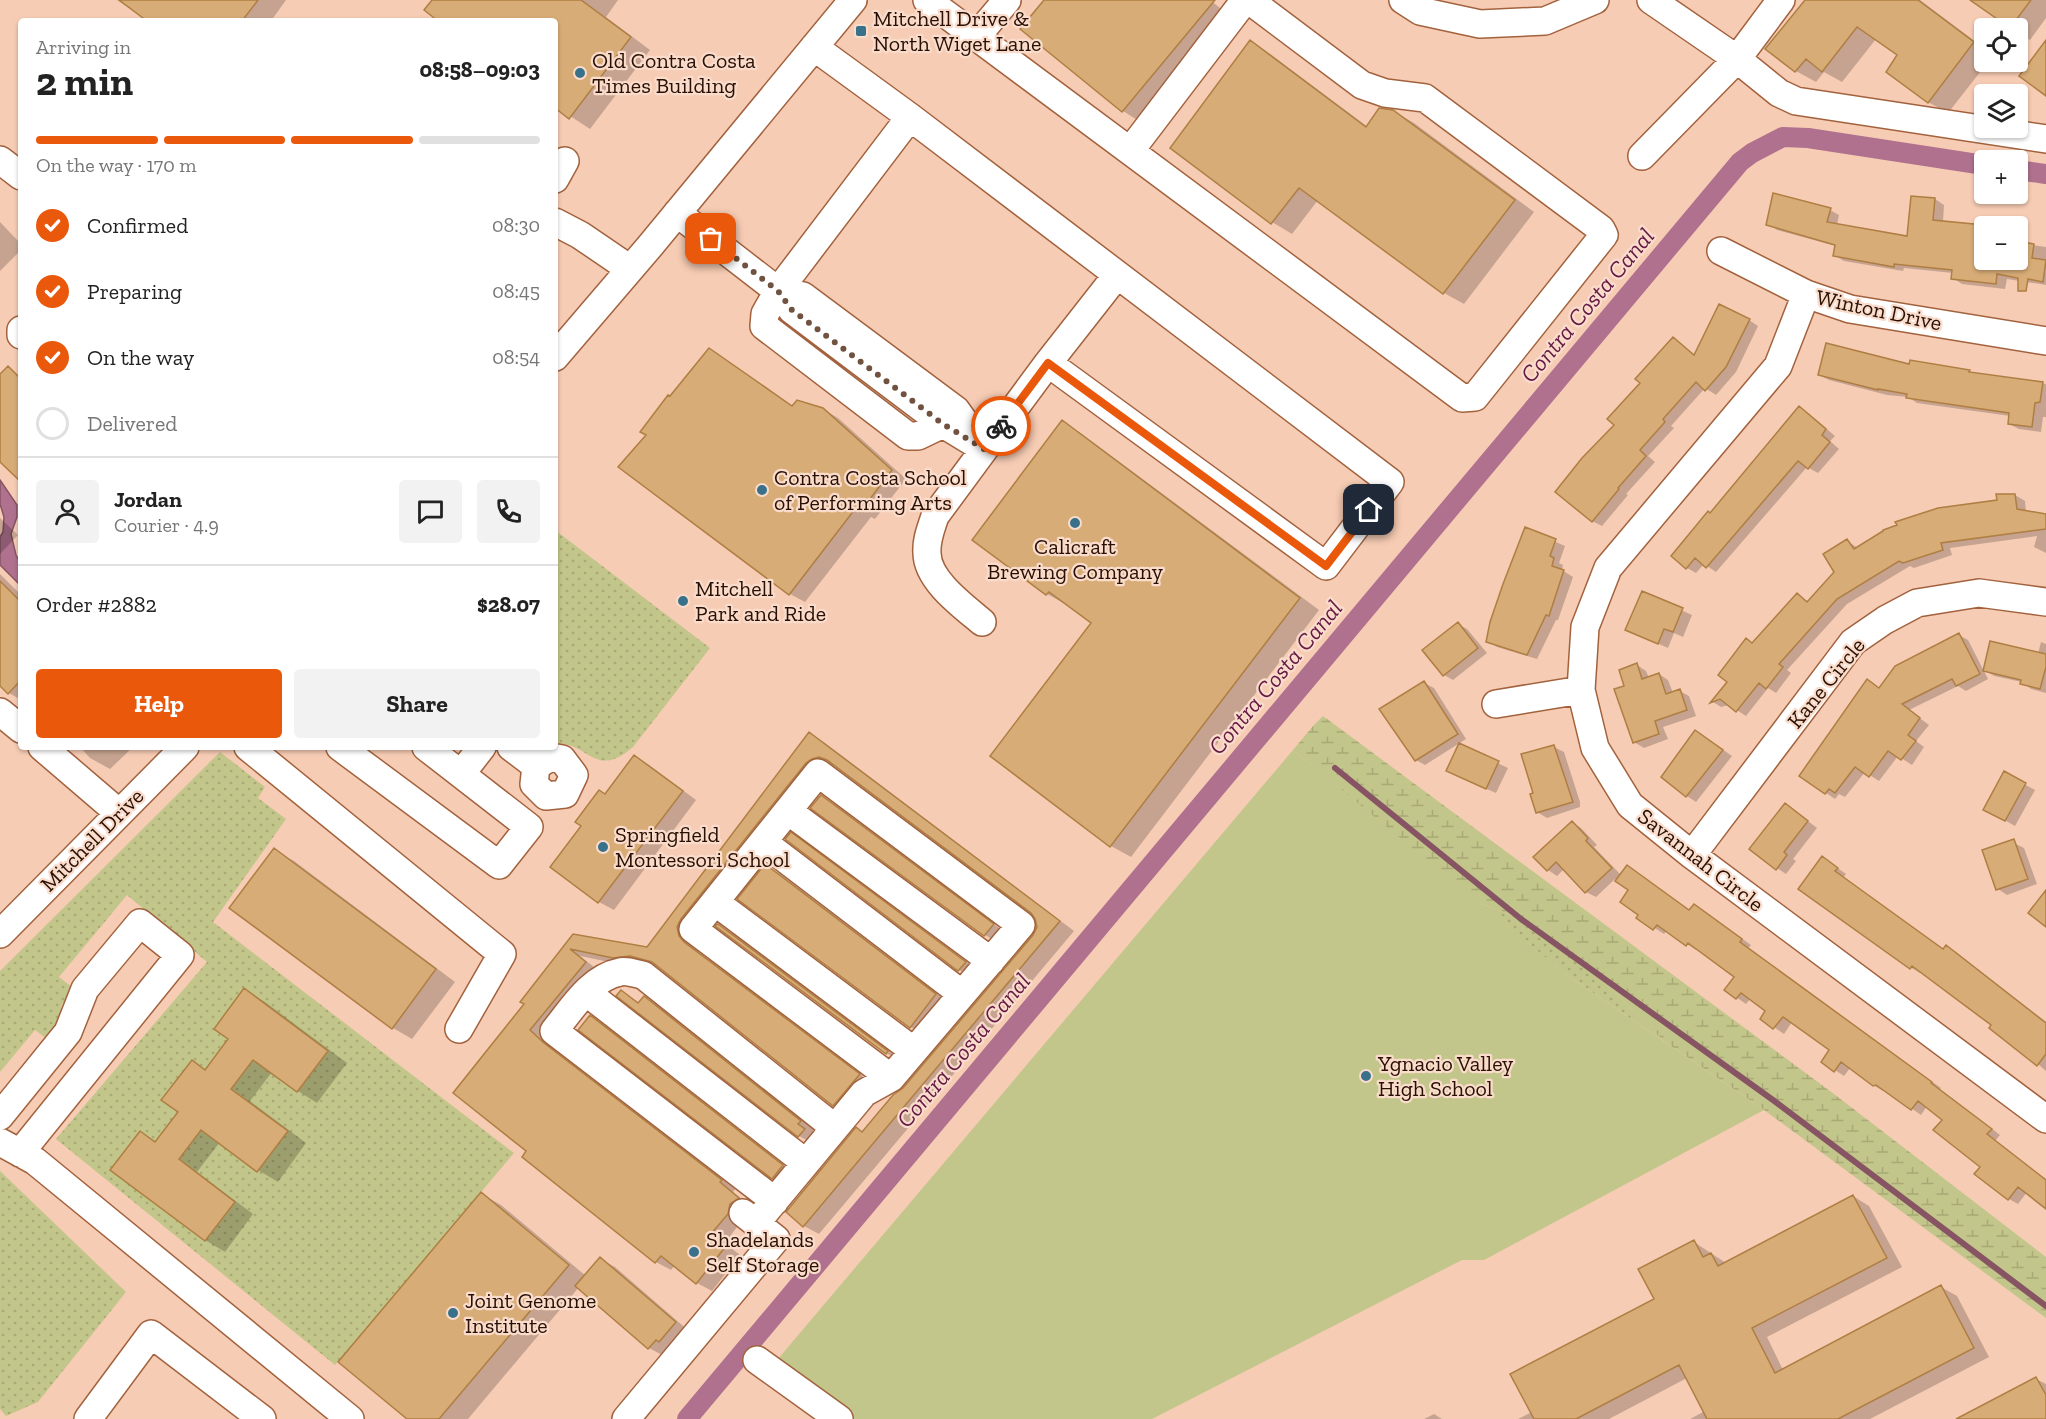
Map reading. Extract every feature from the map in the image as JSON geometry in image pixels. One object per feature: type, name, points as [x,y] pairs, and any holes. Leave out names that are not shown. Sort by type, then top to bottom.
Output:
[{"type":"street","points":[[558,353],[853,0]]},
{"type":"street","points":[[927,0],[1462,398],[1475,396],[1604,236],[1601,229],[1425,98],[1384,93],[1362,85],[1247,0],[1130,151]]},
{"type":"street","points":[[976,37],[1007,0]]},
{"type":"street","points":[[1403,0],[1419,11],[1480,24],[1545,21],[1595,0]]},
{"type":"street","points":[[1651,0],[1737,59],[1779,93],[1796,101],[2046,139]]},
{"type":"street","points":[[1642,156],[1737,59],[1781,0]]},
{"type":"street","points":[[814,47],[910,117],[1390,482],[1326,566],[1048,363]]},
{"type":"street","points":[[910,117],[778,291],[765,314],[764,326],[908,436],[918,436],[943,424],[984,449]]},
{"type":"street","points":[[0,160],[18,174]]},
{"type":"street","points":[[677,213],[778,291],[803,296],[956,410],[984,449]]},
{"type":"street","points":[[559,233],[580,235],[630,269]]},
{"type":"street","name":"Winton Drive","points":[[1721,250],[1806,294],[1850,309],[2046,341]]},
{"type":"street","points":[[982,622],[948,593],[936,577],[926,556],[928,537],[935,516],[1117,274]]},
{"type":"street","name":"Savannah Circle","points":[[1806,294],[1778,366],[1608,568],[1585,627],[1581,690],[1595,748],[1630,806],[1692,855],[2046,1119]]},
{"type":"street","name":"Kane Circle","points":[[1692,855],[1853,642],[1885,620],[1917,603],[1979,593],[2046,602]]},
{"type":"street","points":[[1496,705],[1581,690]]},
{"type":"street","points":[[0,712],[18,727]]},
{"type":"street","points":[[46,750],[119,813]]},
{"type":"street","name":"Mitchell Drive","points":[[0,934],[182,750]]},
{"type":"street","points":[[252,750],[502,954],[459,1029]]},
{"type":"street","points":[[344,750],[499,865],[529,827],[430,750]]},
{"type":"street","points":[[461,774],[480,750]]},
{"type":"street","points":[[515,750],[536,766]]},
{"type":"street","points":[[626,1419],[776,1239],[750,1218],[775,1201],[864,1093],[891,1078],[1021,925],[818,773],[693,929],[891,1078]]},
{"type":"street","points":[[788,811],[991,961]]},
{"type":"street","points":[[763,842],[962,994]]},
{"type":"street","points":[[715,902],[914,1051]]},
{"type":"street","points":[[0,1116],[68,1032],[85,989],[140,923],[180,955],[10,1147],[34,1161],[350,1419]]},
{"type":"street","points":[[775,1201],[554,1031],[586,992],[603,978],[621,971],[643,975],[835,1128]]},
{"type":"street","points":[[586,992],[806,1163]]},
{"type":"street","points":[[88,1419],[152,1334],[262,1419]]},
{"type":"street","points":[[757,1360],[839,1419]]},
{"type":"green space","points":[[558,532],[710,648],[633,747],[620,756],[600,760],[566,744],[558,744]]},
{"type":"green space","points":[[1323,716],[1834,1094],[2046,1257],[2046,1318],[1764,1110],[1665,1042],[1592,970],[1521,919],[1477,902],[1293,750]]},
{"type":"green space","name":"Ygnacio Valley High School","points":[[1293,750],[1567,975],[1764,1110],[1484,1260],[1462,1260],[1152,1419],[844,1419],[772,1366]]},
{"type":"green space","points":[[220,752],[265,787],[258,798],[286,819],[213,922],[514,1153],[335,1365],[56,1139],[207,962],[127,895],[59,977],[72,987],[74,993],[62,1004],[57,1026],[46,1038],[35,1030],[0,1072],[0,971]]},
{"type":"green space","points":[[1477,902],[1521,919],[1592,970],[1665,1042],[1567,975]]},
{"type":"green space","points":[[0,1171],[126,1292],[38,1402],[6,1416],[0,1409]]},
{"type":"shaded area","points":[[0,480],[17,505],[17,517],[11,534],[18,559],[18,583],[0,565],[0,537],[3,532],[4,517],[0,504]]},
{"type":"building","points":[[119,0],[258,0],[244,18],[143,18]]},
{"type":"building","name":"Old Contra Costa Times Building","points":[[432,0],[581,0],[631,37],[569,119],[558,110],[558,18],[434,18],[424,10]]},
{"type":"building","points":[[1044,0],[1215,0],[1122,112],[1020,29]]},
{"type":"building","points":[[1805,0],[1918,0],[1974,42],[1928,103],[1886,72],[1897,55],[1857,27],[1822,72],[1806,59],[1795,72],[1765,49]]},
{"type":"building","points":[[1970,0],[2031,0],[2018,18],[1996,18]]},
{"type":"building","points":[[1250,40],[1366,127],[1379,108],[1393,110],[1515,200],[1443,294],[1299,188],[1271,224],[1170,148]]},
{"type":"building","points":[[2046,40],[2046,96],[2019,76],[2022,72],[2028,72],[2028,64]]},
{"type":"building","points":[[1773,193],[1831,208],[1827,222],[1907,236],[1911,196],[1935,198],[1933,220],[1974,224],[1974,270],[2028,270],[2028,243],[2034,244],[2032,258],[2046,260],[2043,282],[2028,279],[2026,291],[2018,291],[2018,278],[1997,274],[1996,284],[1951,279],[1952,270],[1894,264],[1894,267],[1833,256],[1835,245],[1766,225]]},
{"type":"building","points":[[1719,304],[1750,319],[1726,367],[1705,391],[1696,382],[1663,419],[1665,422],[1640,450],[1646,456],[1592,522],[1555,492],[1582,458],[1614,425],[1607,419],[1640,383],[1635,379],[1673,337],[1694,355]]},
{"type":"building","points":[[1826,343],[1909,364],[1910,360],[1970,370],[1969,372],[2043,382],[2040,402],[2035,403],[2032,427],[2008,424],[2009,413],[1906,398],[1907,394],[1878,390],[1818,375]]},
{"type":"building","name":"Contra Costa School of Performing Arts","points":[[709,348],[792,406],[797,400],[823,408],[892,470],[860,512],[855,509],[789,595],[618,467],[646,435],[640,432],[668,395],[670,396]]},
{"type":"building","points":[[8,366],[18,376],[18,479],[0,462],[0,374]]},
{"type":"building","points":[[1799,406],[1826,429],[1822,435],[1830,442],[1808,469],[1798,461],[1706,568],[1695,558],[1686,569],[1671,556]]},
{"type":"building","points":[[1062,420],[1300,598],[1110,847],[990,756],[1091,623],[1049,592],[1046,595],[972,540]]},
{"type":"building","points":[[1996,494],[2015,494],[2017,509],[2046,514],[2046,529],[1941,543],[1943,550],[1903,563],[1899,561],[1837,599],[1779,664],[1783,667],[1766,689],[1759,683],[1736,712],[1720,699],[1710,703],[1727,682],[1718,675],[1746,638],[1752,643],[1797,593],[1807,602],[1834,572],[1823,554],[1847,539],[1854,549],[1883,530],[1897,525],[1895,522],[1938,508],[1997,500]]},
{"type":"building","points":[[1525,527],[1556,539],[1550,556],[1554,558],[1552,566],[1564,570],[1549,616],[1546,615],[1527,655],[1486,642],[1490,622]]},
{"type":"building","points":[[0,581],[18,599],[18,683],[8,694],[0,686]]},
{"type":"building","points":[[1642,591],[1683,608],[1673,632],[1664,629],[1658,644],[1625,630]]},
{"type":"building","points":[[1458,622],[1478,648],[1443,676],[1422,650]]},
{"type":"building","points":[[1959,633],[1980,674],[1956,686],[1952,679],[1902,704],[1920,718],[1908,735],[1916,741],[1901,760],[1888,751],[1869,777],[1855,767],[1835,793],[1829,789],[1825,794],[1799,776],[1867,679],[1879,688],[1895,666]]},
{"type":"building","points":[[1990,641],[2046,654],[2046,667],[2040,689],[2020,684],[2021,680],[1983,671]]},
{"type":"building","points":[[1637,663],[1642,679],[1659,673],[1666,694],[1680,689],[1687,710],[1655,721],[1659,734],[1633,743],[1614,689],[1624,686],[1619,670]]},
{"type":"building","points":[[1424,681],[1458,734],[1415,761],[1379,709]]},
{"type":"building","points":[[1695,730],[1723,750],[1686,797],[1661,777]]},
{"type":"building","points":[[809,732],[1060,921],[803,1227],[786,1212],[856,1127],[862,1132],[893,1095],[903,1088],[1033,935],[1037,927],[1031,913],[827,760],[819,757],[806,763],[681,919],[677,927],[679,936],[684,942],[860,1074],[833,1106],[652,962],[630,956],[613,958],[570,949],[586,962],[530,1030],[722,1180],[720,1182],[739,1198],[730,1204],[728,1214],[711,1234],[726,1246],[696,1284],[661,1256],[655,1263],[522,1157],[526,1151],[453,1093],[524,1004],[520,1002],[573,934],[647,947]]},
{"type":"building","points":[[1459,743],[1499,761],[1486,789],[1446,771]]},
{"type":"building","points":[[1554,745],[1573,802],[1536,813],[1530,794],[1533,793],[1521,754]]},
{"type":"building","name":"Springfield Montessori School","points":[[634,755],[683,791],[598,903],[550,867],[581,826],[575,822],[599,790],[605,794]]},
{"type":"building","points":[[2004,771],[2026,783],[2005,821],[1983,810]]},
{"type":"building","points":[[821,795],[994,924],[984,936],[810,808]]},
{"type":"building","points":[[1785,803],[1808,821],[1784,852],[1787,855],[1776,870],[1749,849]]},
{"type":"building","points":[[1572,821],[1588,838],[1586,841],[1612,868],[1585,893],[1556,862],[1547,871],[1533,857]]},
{"type":"building","points":[[791,832],[966,962],[958,971],[785,839]]},
{"type":"building","points":[[2014,839],[2028,879],[1996,890],[1982,850]]},
{"type":"building","points":[[274,848],[436,969],[392,1029],[229,908]]},
{"type":"building","points":[[1822,856],[1838,868],[1835,871],[1943,949],[1946,945],[2046,1023],[2046,1054],[2037,1066],[1989,1028],[1991,1025],[1912,966],[1910,969],[1798,889]]},
{"type":"building","points":[[765,864],[936,994],[910,1028],[737,899]]},
{"type":"building","points":[[1627,865],[1689,910],[1694,904],[1742,939],[1740,942],[1932,1082],[1992,1129],[1987,1134],[2046,1180],[2046,1209],[2018,1187],[2008,1200],[1974,1174],[1980,1167],[1933,1130],[1942,1120],[1918,1101],[1911,1110],[1841,1062],[1834,1072],[1821,1062],[1829,1050],[1783,1017],[1773,1029],[1760,1019],[1765,1011],[1741,993],[1736,999],[1724,990],[1734,977],[1688,943],[1686,946],[1657,925],[1653,930],[1636,918],[1638,915],[1620,902],[1628,890],[1615,881]]},
{"type":"building","points":[[2046,890],[2046,927],[2028,913]]},
{"type":"building","points":[[718,924],[888,1051],[886,1054],[715,926]]},
{"type":"building","points":[[244,988],[328,1051],[297,1092],[253,1060],[231,1089],[288,1131],[257,1172],[201,1130],[179,1159],[235,1202],[205,1241],[110,1170],[140,1131],[155,1142],[178,1112],[161,1100],[192,1060],[205,1070],[228,1039],[214,1029]]},
{"type":"building","points":[[621,990],[638,1003],[644,996],[801,1121],[798,1124],[805,1129],[798,1137],[616,996]]},
{"type":"building","points":[[590,1015],[783,1165],[772,1179],[578,1030]]},
{"type":"building","name":"Joint Genome Institute","points":[[481,1192],[569,1265],[439,1419],[407,1419],[338,1362]]},
{"type":"building","points":[[1853,1195],[1887,1258],[1752,1328],[1775,1373],[1941,1285],[1974,1348],[1838,1419],[1707,1419],[1679,1365],[1576,1419],[1534,1419],[1510,1374],[1654,1299],[1638,1269],[1694,1240],[1703,1257],[1711,1253],[1718,1266]]},
{"type":"building","name":"Joint Genome Institute","points":[[600,1257],[676,1322],[659,1342],[656,1340],[648,1349],[575,1286]]},
{"type":"building","points":[[2036,1377],[2046,1395],[2046,1419],[1956,1419]]},
{"type":"waterway","name":"Contra Costa Canal","points":[[687,1419],[1740,162],[1783,137],[1808,138],[1974,163]]},
{"type":"waterway","name":"Contra Costa Canal","points":[[2028,171],[2046,174]]},
{"type":"waterway","points":[[1335,768],[1521,919],[1773,1100],[2046,1306]]},
{"type":"way so far","points":[[711,239],[778,291],[792,310],[943,424],[984,449],[1001,426]]},
{"type":"place","name":"Mitchell Drive & North Wiget Lane","points":[[861,31]]},
{"type":"place","name":"Old Contra Costa Times Building","points":[[580,73]]},
{"type":"place","name":"Contra Costa School of Performing Arts","points":[[762,490]]},
{"type":"place","name":"Calicraft Brewing Company","points":[[1075,523]]},
{"type":"place","name":"Mitchell Park and Ride","points":[[683,601]]},
{"type":"place","name":"Springfield Montessori School","points":[[603,847]]},
{"type":"place","name":"Ygnacio Valley High School","points":[[1366,1076]]},
{"type":"place","name":"Shadelands Self Storage","points":[[694,1252]]},
{"type":"place","name":"Joint Genome Institute","points":[[453,1313]]},
{"type":"route","points":[[1001,426],[1048,363],[1326,566],[1369,510]]}]
